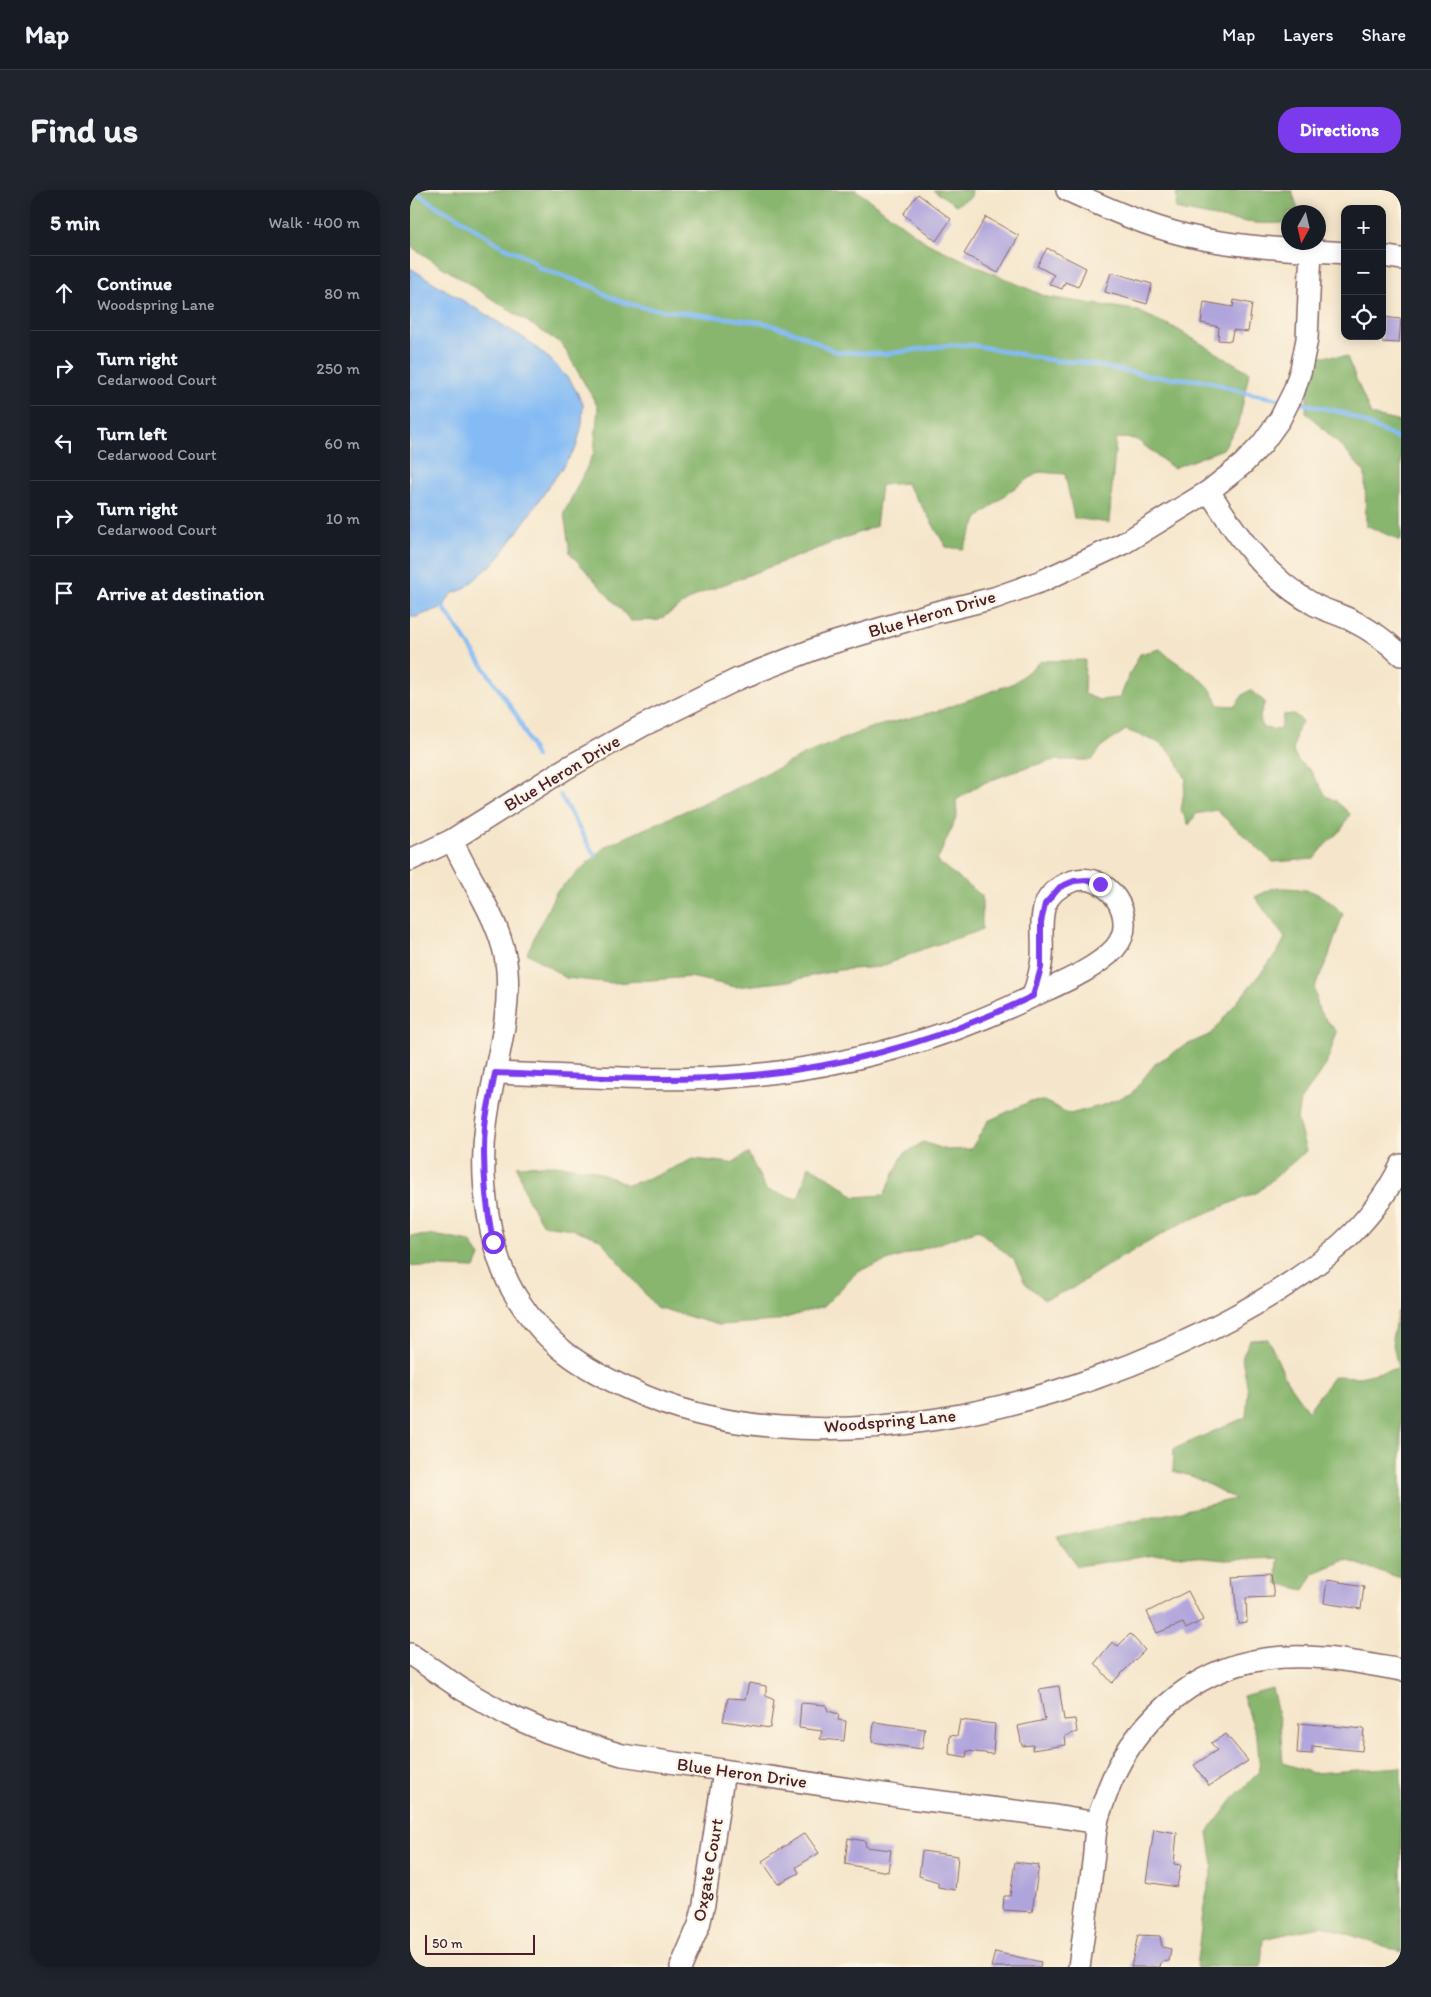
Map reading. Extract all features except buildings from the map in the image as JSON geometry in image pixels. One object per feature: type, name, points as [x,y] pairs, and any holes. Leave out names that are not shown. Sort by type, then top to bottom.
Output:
[{"type":"street","points":[[1067,190],[1134,219],[1188,236],[1253,247],[1281,248]]},
{"type":"street","points":[[1311,250],[1341,253]]},
{"type":"street","name":"Blue Heron Drive","points":[[410,860],[452,840],[564,769],[642,726],[738,679],[825,645],[933,613],[994,598],[1042,581],[1124,543],[1209,491],[1243,464],[1262,444],[1280,419],[1294,391],[1301,370],[1307,339],[1311,250]]},
{"type":"street","points":[[1386,257],[1401,259]]},
{"type":"street","points":[[1209,491],[1235,533],[1274,577],[1315,605],[1351,620],[1374,633],[1401,654]]},
{"type":"street","name":"Woodspring Lane","points":[[452,840],[490,912],[505,955],[507,968],[508,1007],[485,1127],[485,1183],[488,1216],[493,1242],[501,1265],[515,1296],[541,1331],[561,1350],[593,1373],[650,1399],[709,1418],[768,1426],[836,1429],[915,1422],[966,1414],[1024,1401],[1098,1378],[1170,1349],[1206,1331],[1266,1298],[1300,1276],[1342,1244],[1370,1214],[1401,1165]]},
{"type":"street","points":[[495,1073],[712,1078],[792,1070],[837,1063],[897,1049],[975,1023],[1033,996],[1094,966],[1108,956],[1118,944],[1123,934],[1124,919],[1116,898],[1100,884],[1086,880],[1074,881],[1060,887],[1045,904],[1041,922],[1041,968],[1033,996]]},
{"type":"street","name":"Blue Heron Drive","points":[[410,1654],[463,1690],[504,1713],[547,1732],[622,1756],[1097,1823]]},
{"type":"street","points":[[1079,1967],[1097,1823],[1111,1780],[1122,1758],[1145,1726],[1162,1708],[1209,1676],[1231,1667],[1265,1659],[1299,1657],[1338,1659],[1401,1670]]},
{"type":"street","name":"Oxgate Court","points":[[681,1967],[699,1925],[704,1904],[724,1771]]},
{"type":"green space","points":[[410,190],[856,190],[927,243],[976,266],[1047,297],[1135,310],[1175,328],[1249,372],[1239,423],[1223,449],[1173,468],[1136,439],[1116,438],[1109,523],[1074,518],[1065,474],[1039,472],[1010,491],[978,518],[963,549],[946,547],[906,483],[881,485],[876,526],[699,594],[659,620],[631,621],[570,553],[564,513],[594,453],[598,407],[562,344],[410,246]]},
{"type":"green space","points":[[933,190],[972,190],[971,197],[956,205]]},
{"type":"green space","points":[[1177,190],[1292,191],[1297,205],[1281,205],[1281,223],[1276,223],[1248,222],[1176,209]]},
{"type":"green space","points":[[1311,355],[1347,357],[1371,415],[1401,422],[1401,541],[1366,525],[1365,473],[1343,448],[1306,412]]},
{"type":"green space","points":[[1160,649],[1207,685],[1219,705],[1235,706],[1243,695],[1250,690],[1265,702],[1260,715],[1262,728],[1280,730],[1283,715],[1294,714],[1302,721],[1296,732],[1293,752],[1299,762],[1310,770],[1326,796],[1336,801],[1350,814],[1342,829],[1314,859],[1273,862],[1216,810],[1196,814],[1189,825],[1181,810],[1186,779],[1174,756],[1160,743],[1126,730],[1103,745],[1092,760],[1054,760],[1021,769],[981,784],[956,800],[957,816],[937,861],[982,896],[982,930],[923,949],[880,967],[839,970],[789,981],[736,987],[690,977],[613,983],[566,978],[527,953],[556,892],[606,846],[728,792],[808,753],[870,728],[941,710],[1014,683],[1041,661],[1085,660],[1084,694],[1099,700],[1120,698],[1140,654]]},
{"type":"green space","points":[[1273,888],[1311,892],[1327,899],[1343,914],[1328,958],[1314,988],[1319,1011],[1337,1032],[1326,1065],[1300,1101],[1297,1119],[1306,1151],[1258,1192],[1180,1224],[1108,1265],[1071,1289],[1044,1299],[1025,1283],[1014,1260],[978,1230],[858,1271],[823,1307],[775,1321],[719,1325],[656,1307],[600,1239],[573,1229],[543,1225],[527,1198],[517,1166],[556,1165],[590,1169],[628,1185],[660,1174],[693,1159],[732,1163],[748,1153],[766,1190],[798,1199],[809,1166],[835,1181],[855,1197],[884,1195],[903,1155],[923,1142],[947,1150],[971,1149],[988,1121],[1029,1102],[1044,1101],[1070,1114],[1104,1105],[1132,1093],[1155,1064],[1182,1047],[1211,1034],[1277,953],[1285,938],[1255,897]]},
{"type":"green space","points":[[434,1235],[470,1242],[480,1256],[475,1268],[410,1266],[410,1236]]},
{"type":"green space","points":[[1398,1311],[1401,1312],[1401,1578],[1345,1560],[1314,1573],[1304,1590],[1277,1583],[1278,1558],[1225,1560],[1162,1554],[1077,1566],[1057,1538],[1236,1499],[1194,1477],[1173,1471],[1174,1449],[1246,1417],[1248,1391],[1242,1358],[1250,1340],[1268,1339],[1287,1381],[1308,1411],[1334,1376],[1360,1377],[1398,1368],[1392,1339]]},
{"type":"green space","points":[[1272,1688],[1280,1724],[1283,1763],[1313,1773],[1401,1767],[1401,1952],[1324,1926],[1263,1939],[1261,1967],[1196,1967],[1204,1906],[1213,1866],[1208,1832],[1236,1795],[1260,1771],[1257,1737],[1243,1696]]},
{"type":"water","points":[[410,268],[527,340],[552,361],[571,382],[583,403],[582,424],[576,448],[498,559],[464,589],[451,594],[443,607],[416,617],[410,617]]},
{"type":"waterway","points":[[412,190],[500,245],[532,260],[539,268],[594,287],[619,301],[646,308],[765,323],[802,335],[836,352],[885,354],[951,345],[972,345],[1056,361],[1080,362],[1150,376],[1208,381],[1242,392],[1278,399]]},
{"type":"waterway","points":[[1301,403],[1344,413],[1401,440]]},
{"type":"waterway","points":[[443,607],[517,716],[536,757]]},
{"type":"waterway","points":[[560,795],[595,856]]},
{"type":"route","points":[[493,1242],[485,1183],[485,1127],[495,1073],[712,1078],[743,1076],[837,1063],[897,1049],[975,1023],[1033,996],[1041,968],[1041,922],[1045,904],[1060,887],[1074,881],[1086,880],[1100,884]]}]
